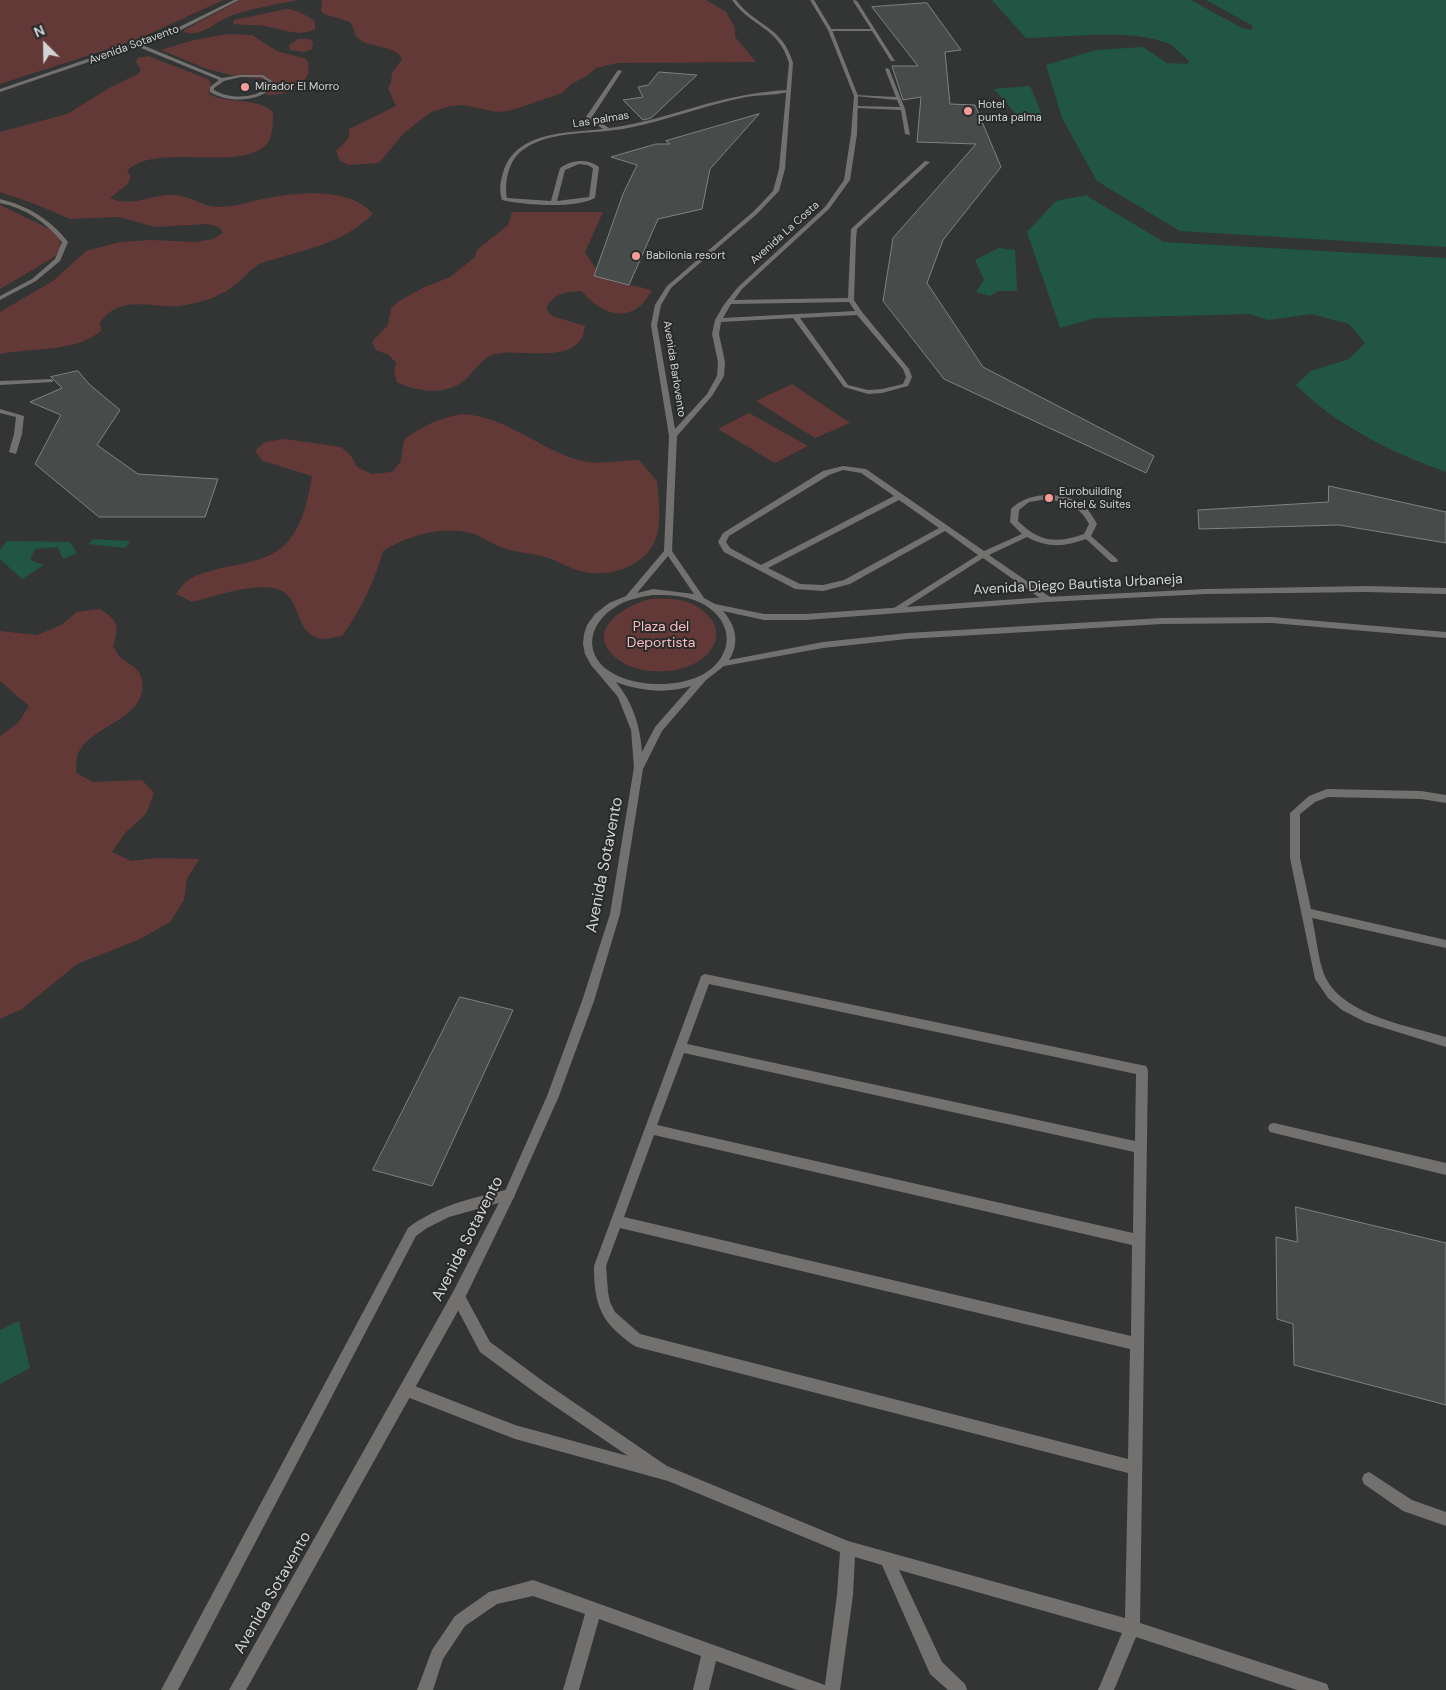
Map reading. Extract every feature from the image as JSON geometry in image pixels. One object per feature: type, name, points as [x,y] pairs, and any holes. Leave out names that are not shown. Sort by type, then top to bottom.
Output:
[{"type":"street","name":"Avenida Sotavento","points":[[0,91],[177,30],[237,0]]},
{"type":"street","name":"Avenida Barlovento","points":[[668,551],[673,436],[654,324],[658,305],[662,295],[678,278],[756,212],[776,191],[782,169],[792,63],[786,45],[775,32],[742,9],[734,0]]},
{"type":"street","name":"Avenida La Costa","points":[[673,436],[716,387],[722,369],[715,336],[718,320],[729,302],[740,288],[827,208],[847,180],[856,96],[830,30],[812,0]]},
{"type":"street","points":[[856,1],[893,60]]},
{"type":"street","points":[[830,30],[873,30]]},
{"type":"street","points":[[138,44],[222,80],[253,75],[267,78],[274,84],[262,93],[232,97],[220,96],[212,91],[212,87],[222,80]]},
{"type":"street","points":[[887,69],[899,98],[908,134]]},
{"type":"street","points":[[608,130],[589,117],[620,72]]},
{"type":"street","name":"Las palmas","points":[[554,201],[562,169],[574,163],[591,164],[596,168],[592,198],[581,202],[554,201],[504,199],[502,192],[506,173],[513,155],[533,143],[549,138],[608,130],[759,94],[789,91]]},
{"type":"street","points":[[856,96],[899,98]]},
{"type":"street","points":[[856,107],[902,109]]},
{"type":"street","points":[[795,316],[846,386],[858,392],[876,394],[906,385],[909,377],[906,369],[859,313],[851,300],[854,229],[927,162]]},
{"type":"street","points":[[0,201],[9,202],[38,217],[55,228],[65,242],[58,260],[34,280],[0,298]]},
{"type":"street","points":[[729,302],[851,300]]},
{"type":"street","points":[[718,320],[859,313]]},
{"type":"street","points":[[0,383],[51,381]]},
{"type":"street","points":[[0,411],[20,416],[13,452]]},
{"type":"street","points":[[945,528],[847,582],[823,588],[798,587],[727,550],[722,542],[726,535],[826,473],[843,468],[863,471],[984,554],[1047,599]]},
{"type":"street","points":[[762,568],[900,496]]},
{"type":"street","points":[[1048,496],[1070,501],[1087,511],[1094,524],[1087,536],[1070,543],[1047,543],[1026,535],[1014,522],[1014,509],[1027,500],[1048,496]]},
{"type":"street","points":[[897,610],[984,554],[1026,535]]},
{"type":"street","points":[[1087,536],[1114,560]]},
{"type":"street","points":[[629,597],[668,551],[701,599]]},
{"type":"street","name":"Avenida Diego Bautista Urbaneja","points":[[713,606],[764,617],[1047,599],[1267,591],[1446,591]]},
{"type":"street","points":[[653,592],[678,593],[701,599],[713,606],[726,618],[732,633],[731,649],[721,664],[703,677],[679,686],[652,688],[625,684],[604,673],[590,658],[585,640],[592,622],[607,607],[629,597],[653,592]]},
{"type":"street","points":[[721,664],[823,645],[907,636],[1162,621],[1272,620],[1446,635]]},
{"type":"street","name":"Avenida Sotavento","points":[[604,673],[622,696],[636,730],[640,767]]},
{"type":"street","name":"Avenida Sotavento","points":[[237,1690],[407,1390],[458,1296],[509,1195],[553,1096],[588,1001],[612,923],[640,767],[658,729],[703,677]]},
{"type":"street","points":[[1446,799],[1421,795],[1327,793],[1312,799],[1295,813],[1295,858],[1319,976],[1332,995],[1346,1007],[1369,1019],[1446,1042]]},
{"type":"street","points":[[1306,912],[1446,944]]},
{"type":"street","points":[[1106,1690],[1132,1628],[1136,1468],[1142,1070],[705,980],[600,1266],[600,1296],[614,1323],[637,1340],[1136,1468]]},
{"type":"street","points":[[680,1047],[1140,1148]]},
{"type":"street","points":[[1274,1128],[1446,1168]]},
{"type":"street","points":[[650,1129],[1140,1241]]},
{"type":"street","points":[[169,1690],[412,1232],[429,1218],[465,1205],[509,1195]]},
{"type":"street","points":[[616,1221],[1138,1344]]},
{"type":"street","points":[[458,1296],[484,1347],[542,1389],[668,1474]]},
{"type":"street","points":[[407,1390],[515,1432],[668,1474],[848,1548],[1132,1628],[1321,1690]]},
{"type":"street","points":[[1369,1479],[1408,1506],[1446,1519]]},
{"type":"street","points":[[832,1690],[845,1595],[848,1548]]},
{"type":"street","points":[[887,1560],[936,1668],[960,1690]]},
{"type":"street","points":[[425,1690],[437,1655],[460,1621],[494,1597],[533,1588],[819,1690]]},
{"type":"street","points":[[571,1690],[594,1610]]},
{"type":"street","points":[[701,1690],[710,1651]]},
{"type":"green space","points":[[0,0],[223,0],[136,40],[0,84]]},
{"type":"green space","points":[[240,0],[298,0],[243,12],[226,18],[201,32],[184,32],[184,30]]},
{"type":"green space","points":[[322,0],[706,0],[726,12],[735,28],[735,37],[756,62],[617,63],[596,68],[587,76],[571,84],[562,93],[509,111],[496,112],[464,105],[450,106],[431,112],[403,134],[379,163],[349,165],[340,161],[336,151],[348,139],[349,129],[396,106],[388,88],[391,83],[392,73],[402,59],[394,51],[359,39],[350,22],[324,14],[321,11]]},
{"type":"green space","points":[[286,9],[297,11],[315,21],[315,29],[298,33],[264,26],[233,24],[234,20]]},
{"type":"green space","points":[[227,34],[252,35],[277,51],[306,59],[309,67],[308,74],[297,87],[289,91],[281,94],[265,94],[273,88],[270,80],[235,76],[207,69],[161,50],[190,41]]},
{"type":"green space","points":[[298,39],[309,39],[313,42],[312,49],[304,52],[290,50],[289,45]]},
{"type":"green space","points":[[148,56],[208,79],[211,83],[209,94],[266,107],[273,112],[271,135],[268,142],[257,151],[240,156],[157,158],[140,162],[127,171],[131,176],[128,184],[110,198],[126,202],[174,195],[207,205],[224,207],[291,194],[321,193],[350,199],[363,205],[373,214],[347,234],[319,246],[259,264],[232,287],[210,299],[175,306],[129,305],[109,313],[100,323],[101,331],[78,343],[0,354],[0,312],[53,281],[86,251],[120,242],[151,240],[196,242],[213,239],[223,233],[219,227],[208,224],[155,227],[119,217],[70,219],[0,192],[0,132],[67,114],[111,87],[138,74],[141,70],[136,62],[138,58]]},
{"type":"green space","points":[[0,205],[52,230],[60,239],[61,248],[54,257],[0,289]]},
{"type":"green space","points":[[512,212],[603,212],[585,252],[597,270],[607,279],[652,291],[639,307],[623,314],[607,311],[581,291],[560,294],[546,308],[552,316],[585,326],[581,339],[573,347],[548,353],[495,354],[482,361],[459,384],[441,390],[422,390],[397,382],[394,373],[396,363],[389,355],[376,350],[372,342],[388,325],[391,308],[399,301],[425,287],[450,277],[475,257],[477,250],[508,225]]},
{"type":"green space","points":[[792,384],[850,423],[815,438],[756,401]]},
{"type":"green space","points":[[749,413],[808,446],[775,463],[718,429]]},
{"type":"green space","points":[[462,414],[494,421],[566,456],[582,461],[639,460],[657,481],[659,524],[654,542],[648,552],[628,567],[617,571],[592,573],[576,570],[545,557],[504,548],[471,533],[444,531],[423,534],[402,541],[383,551],[371,584],[349,626],[342,636],[327,639],[311,635],[306,630],[288,596],[282,591],[273,588],[262,587],[237,590],[192,602],[176,594],[184,584],[197,576],[270,555],[289,541],[295,531],[308,499],[312,476],[263,461],[255,451],[265,442],[285,439],[341,447],[352,457],[357,467],[372,474],[392,472],[401,461],[404,440],[431,423]]},
{"type":"green space","name":"Plaza del Deportista","points":[[650,599],[684,601],[699,608],[711,618],[715,625],[716,640],[704,657],[694,664],[682,668],[670,671],[657,671],[632,667],[622,662],[610,652],[605,642],[605,632],[609,623],[627,608]]},
{"type":"green space","points":[[100,609],[111,617],[116,624],[117,628],[113,646],[121,658],[139,672],[142,680],[141,694],[136,705],[127,714],[92,737],[83,746],[77,757],[76,773],[93,782],[142,780],[154,793],[146,814],[126,832],[112,852],[131,861],[157,858],[199,859],[187,879],[184,900],[170,922],[138,940],[77,964],[22,1009],[0,1019],[0,736],[18,723],[29,706],[0,681],[0,631],[37,635],[61,625],[77,612]]},
{"type":"shaded area","points":[[992,0],[1446,0],[1446,472],[1386,447],[1347,425],[1328,413],[1296,385],[1311,371],[1349,359],[1365,343],[1349,324],[1311,314],[1268,320],[1250,314],[1095,318],[1060,328],[1027,232],[1056,201],[1087,195],[1097,181],[1062,118],[1046,65],[1096,50],[1143,47],[1167,63],[1187,64],[1189,61],[1168,43],[1150,38],[1116,35],[1078,35],[1026,38]]},
{"type":"shaded area","points":[[1030,86],[1044,119],[1018,122],[1015,113],[994,89]]},
{"type":"shaded area","points":[[999,248],[1015,250],[1017,291],[998,291],[990,296],[976,292],[984,280],[975,260]]},
{"type":"shaded area","points":[[93,539],[130,541],[125,548],[88,544]]},
{"type":"shaded area","points":[[7,541],[70,542],[77,553],[63,559],[58,547],[35,549],[30,560],[44,565],[22,579],[0,559],[0,550]]},
{"type":"shaded area","points":[[19,1321],[30,1368],[0,1384],[0,1330]]},
{"type":"pier","points":[[1191,0],[1206,0],[1253,26],[1251,30],[1242,28]]},
{"type":"pier","points":[[1097,181],[1180,231],[1446,247],[1446,258],[1164,242],[1087,196]]},
{"type":"building","points":[[927,3],[961,50],[945,52],[950,104],[975,105],[1001,167],[943,240],[927,283],[983,367],[1154,456],[1146,473],[944,379],[883,301],[893,238],[976,144],[917,142],[921,97],[903,100],[892,66],[918,66],[872,7]]},
{"type":"building","points":[[659,72],[697,75],[651,118],[643,120],[623,100],[643,97],[638,87],[648,85]]},
{"type":"building","points":[[759,114],[710,169],[702,209],[658,219],[629,285],[594,276],[623,194],[637,165],[611,157],[656,144],[670,144],[666,141]]},
{"type":"building","points":[[78,371],[89,384],[120,410],[97,445],[138,474],[218,479],[205,517],[99,517],[35,464],[61,415],[30,402],[62,388],[51,377]]},
{"type":"building","points":[[1329,486],[1446,512],[1446,543],[1339,525],[1199,529],[1198,510],[1328,502]]},
{"type":"building","points":[[460,997],[513,1010],[432,1186],[373,1170]]},
{"type":"building","points":[[1296,1207],[1446,1243],[1446,1405],[1294,1365],[1293,1324],[1277,1319],[1276,1237],[1297,1242]]},
{"type":"place","name":"Mirador El Morro","points":[[245,87]]},
{"type":"place","name":"Hotel punta palma","points":[[968,111]]},
{"type":"place","name":"Babilonia resort","points":[[636,256]]},
{"type":"place","name":"Eurobuilding Hotel & Suites","points":[[1049,498]]}]
